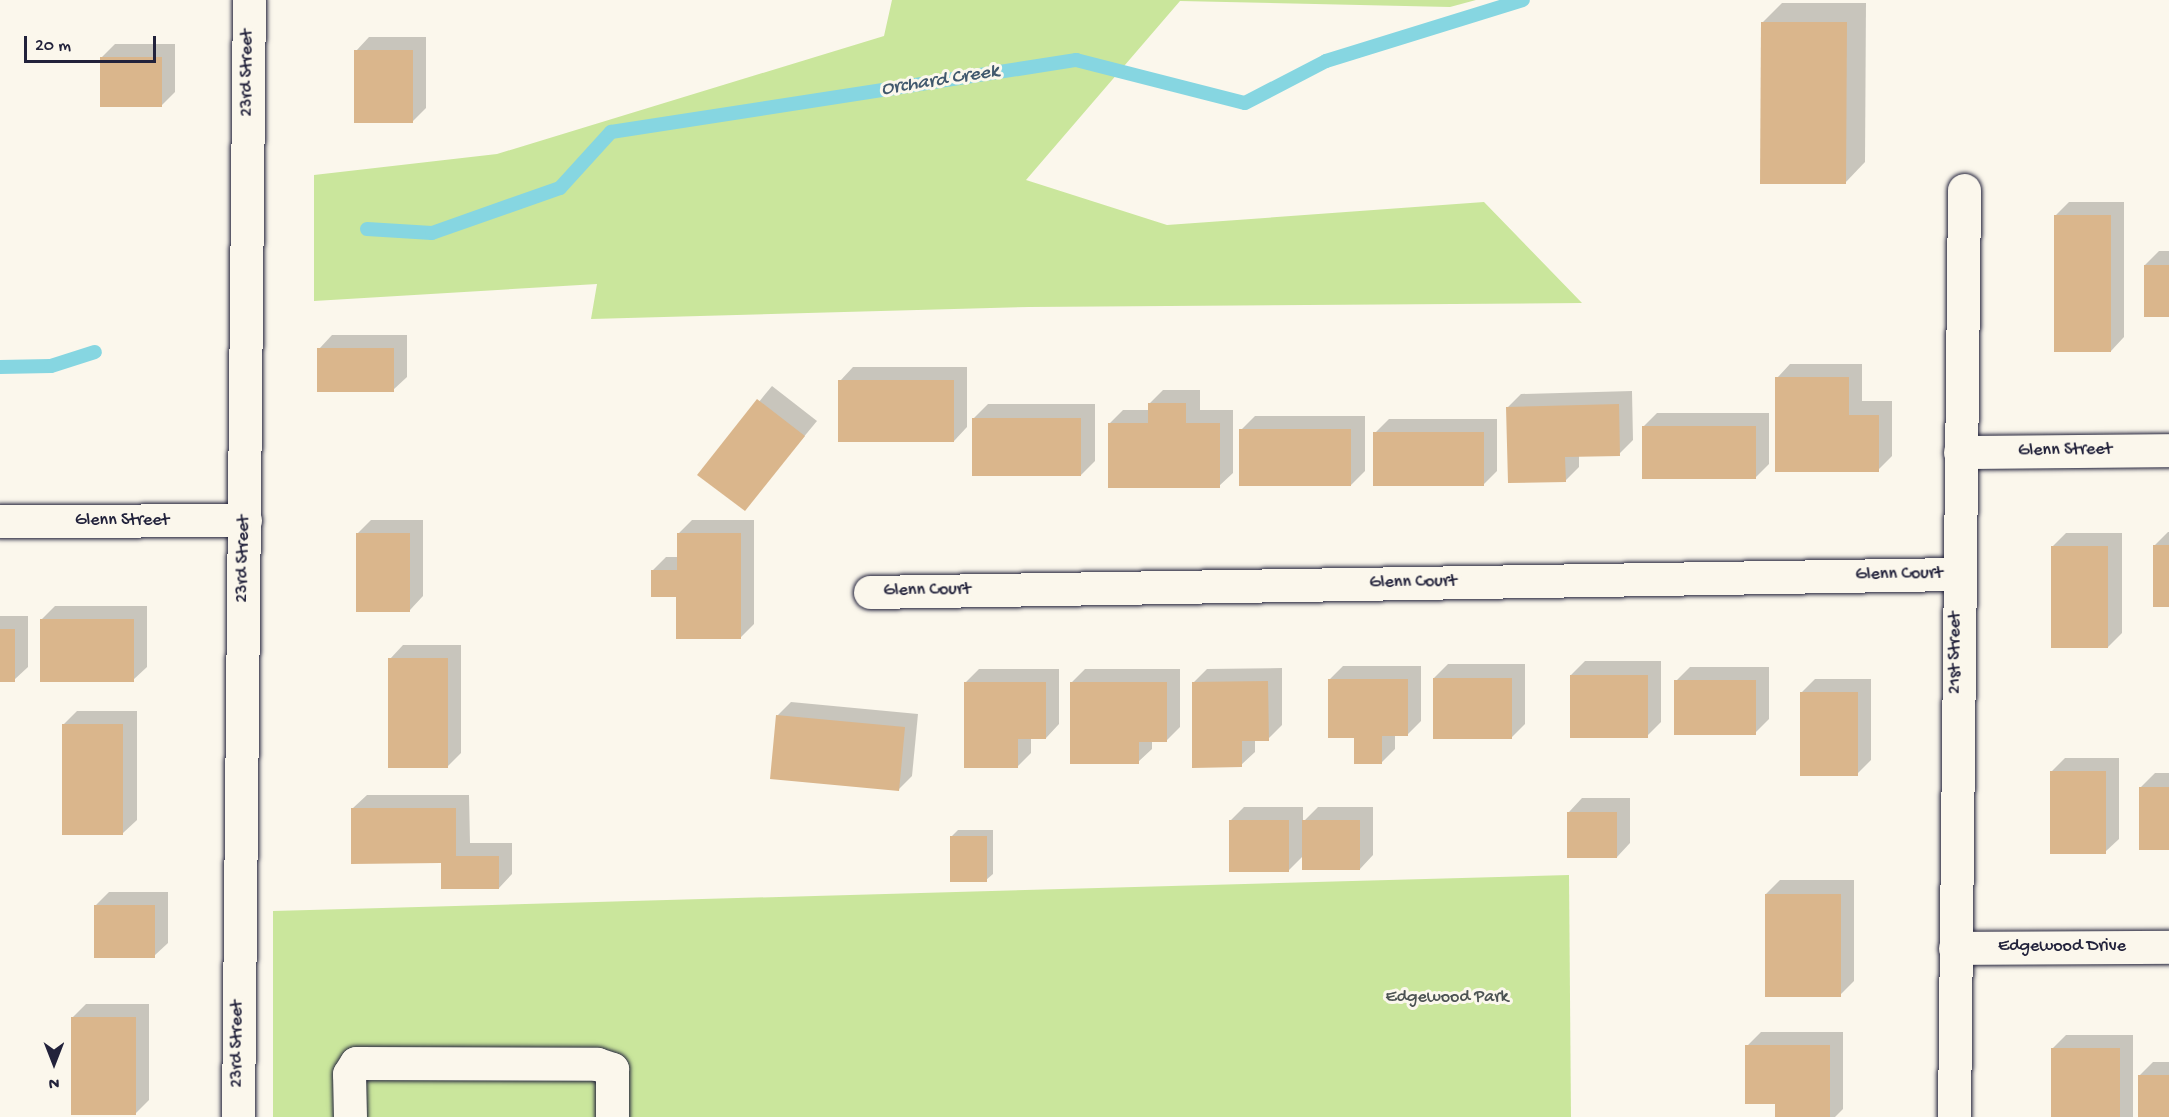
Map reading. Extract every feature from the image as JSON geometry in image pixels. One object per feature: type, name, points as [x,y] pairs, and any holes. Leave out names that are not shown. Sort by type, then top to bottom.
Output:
[{"type":"street","name":"23rd Street","points":[[238,1117],[249,0]]},
{"type":"street","name":"21st Street","points":[[1954,1117],[1957,574],[1964,190]]},
{"type":"street","name":"Glenn Street","points":[[1960,452],[2169,450]]},
{"type":"street","name":"Glenn Street","points":[[0,521],[244,520]]},
{"type":"street","name":"Glenn Court","points":[[870,592],[1957,574]]},
{"type":"street","name":"Edgewood Drive","points":[[1955,948],[2169,947]]},
{"type":"street","points":[[350,1117],[349,1074],[356,1063],[379,1063],[597,1064],[612,1069],[612,1117]]},
{"type":"green space","points":[[892,0],[1476,0],[1450,7],[1180,1],[1026,180],[1167,225],[1484,202],[1582,303],[1029,307],[591,319],[597,284],[314,301],[314,175],[497,154],[884,36]]},
{"type":"green space","name":"Edgewood Park","points":[[1569,875],[1571,1117],[273,1117],[273,911]]},
{"type":"building","points":[[1761,22],[1847,22],[1846,184],[1760,184]]},
{"type":"building","points":[[354,50],[413,50],[413,123],[354,123]]},
{"type":"building","points":[[100,57],[162,57],[162,107],[100,107]]},
{"type":"building","points":[[2054,215],[2111,215],[2111,352],[2054,352]]},
{"type":"building","points":[[2144,265],[2169,265],[2169,317],[2144,317]]},
{"type":"building","points":[[317,348],[394,348],[394,392],[317,392]]},
{"type":"building","points":[[1775,377],[1849,377],[1849,415],[1879,415],[1879,472],[1775,472]]},
{"type":"building","points":[[838,380],[954,380],[954,442],[838,442]]},
{"type":"building","points":[[757,399],[805,436],[745,511],[697,475]]},
{"type":"building","points":[[1148,403],[1186,403],[1186,423],[1220,423],[1220,488],[1108,488],[1108,423],[1148,423]]},
{"type":"building","points":[[1619,404],[1620,456],[1565,457],[1566,482],[1508,483],[1506,407]]},
{"type":"building","points":[[972,418],[1081,418],[1081,476],[972,476]]},
{"type":"building","points":[[1642,426],[1756,426],[1756,479],[1642,479]]},
{"type":"building","points":[[1239,429],[1351,429],[1351,486],[1239,486]]},
{"type":"building","points":[[1373,432],[1484,432],[1484,486],[1373,486]]},
{"type":"building","points":[[356,533],[410,533],[410,612],[356,612]]},
{"type":"building","points":[[677,533],[741,533],[741,639],[676,639],[676,597],[651,597],[651,570],[677,570]]},
{"type":"building","points":[[2153,545],[2169,545],[2169,607],[2153,607]]},
{"type":"building","points":[[2051,546],[2108,546],[2108,648],[2051,648]]},
{"type":"building","points":[[40,619],[134,619],[134,682],[40,682]]},
{"type":"building","points":[[0,629],[15,629],[15,682],[0,682]]},
{"type":"building","points":[[388,658],[448,658],[448,768],[388,768]]},
{"type":"building","points":[[1570,675],[1648,675],[1648,738],[1570,738]]},
{"type":"building","points":[[1433,678],[1512,678],[1512,739],[1433,739]]},
{"type":"building","points":[[1328,679],[1408,679],[1408,736],[1382,736],[1382,764],[1354,764],[1354,738],[1328,738]]},
{"type":"building","points":[[1674,680],[1756,680],[1756,735],[1674,735]]},
{"type":"building","points":[[1268,681],[1269,741],[1242,741],[1242,767],[1192,768],[1192,682]]},
{"type":"building","points":[[964,682],[1046,682],[1046,739],[1018,739],[1018,768],[964,768]]},
{"type":"building","points":[[1070,682],[1167,682],[1167,742],[1139,742],[1139,764],[1070,764]]},
{"type":"building","points":[[1800,692],[1858,692],[1858,776],[1800,776]]},
{"type":"building","points":[[776,715],[905,727],[899,791],[770,779]]},
{"type":"building","points":[[62,724],[123,724],[123,835],[62,835]]},
{"type":"building","points":[[2050,771],[2106,771],[2106,854],[2050,854]]},
{"type":"building","points":[[2139,787],[2169,787],[2169,850],[2139,850]]},
{"type":"building","points":[[351,808],[456,808],[456,856],[499,856],[499,889],[441,889],[441,863],[351,864]]},
{"type":"building","points":[[1567,812],[1617,812],[1617,858],[1567,858]]},
{"type":"building","points":[[1229,820],[1289,820],[1289,872],[1229,872]]},
{"type":"building","points":[[1302,820],[1360,820],[1360,870],[1302,870]]},
{"type":"building","points":[[950,836],[987,836],[987,882],[950,882]]},
{"type":"building","points":[[1765,894],[1841,894],[1841,997],[1765,997]]},
{"type":"building","points":[[94,905],[155,905],[155,958],[94,958]]},
{"type":"building","points":[[71,1017],[136,1017],[136,1115],[71,1115]]},
{"type":"building","points":[[1745,1045],[1830,1045],[1830,1117],[1775,1117],[1775,1104],[1745,1104]]},
{"type":"building","points":[[2051,1048],[2120,1048],[2120,1117],[2051,1117]]},
{"type":"building","points":[[2138,1075],[2169,1075],[2169,1117],[2138,1117]]},
{"type":"waterway","name":"Orchard Creek","points":[[367,229],[432,233],[560,188],[611,132],[1076,60],[1245,103],[1326,61],[1523,0]]},
{"type":"waterway","name":"Orchard Creek","points":[[0,367],[51,366],[95,352]]}]
